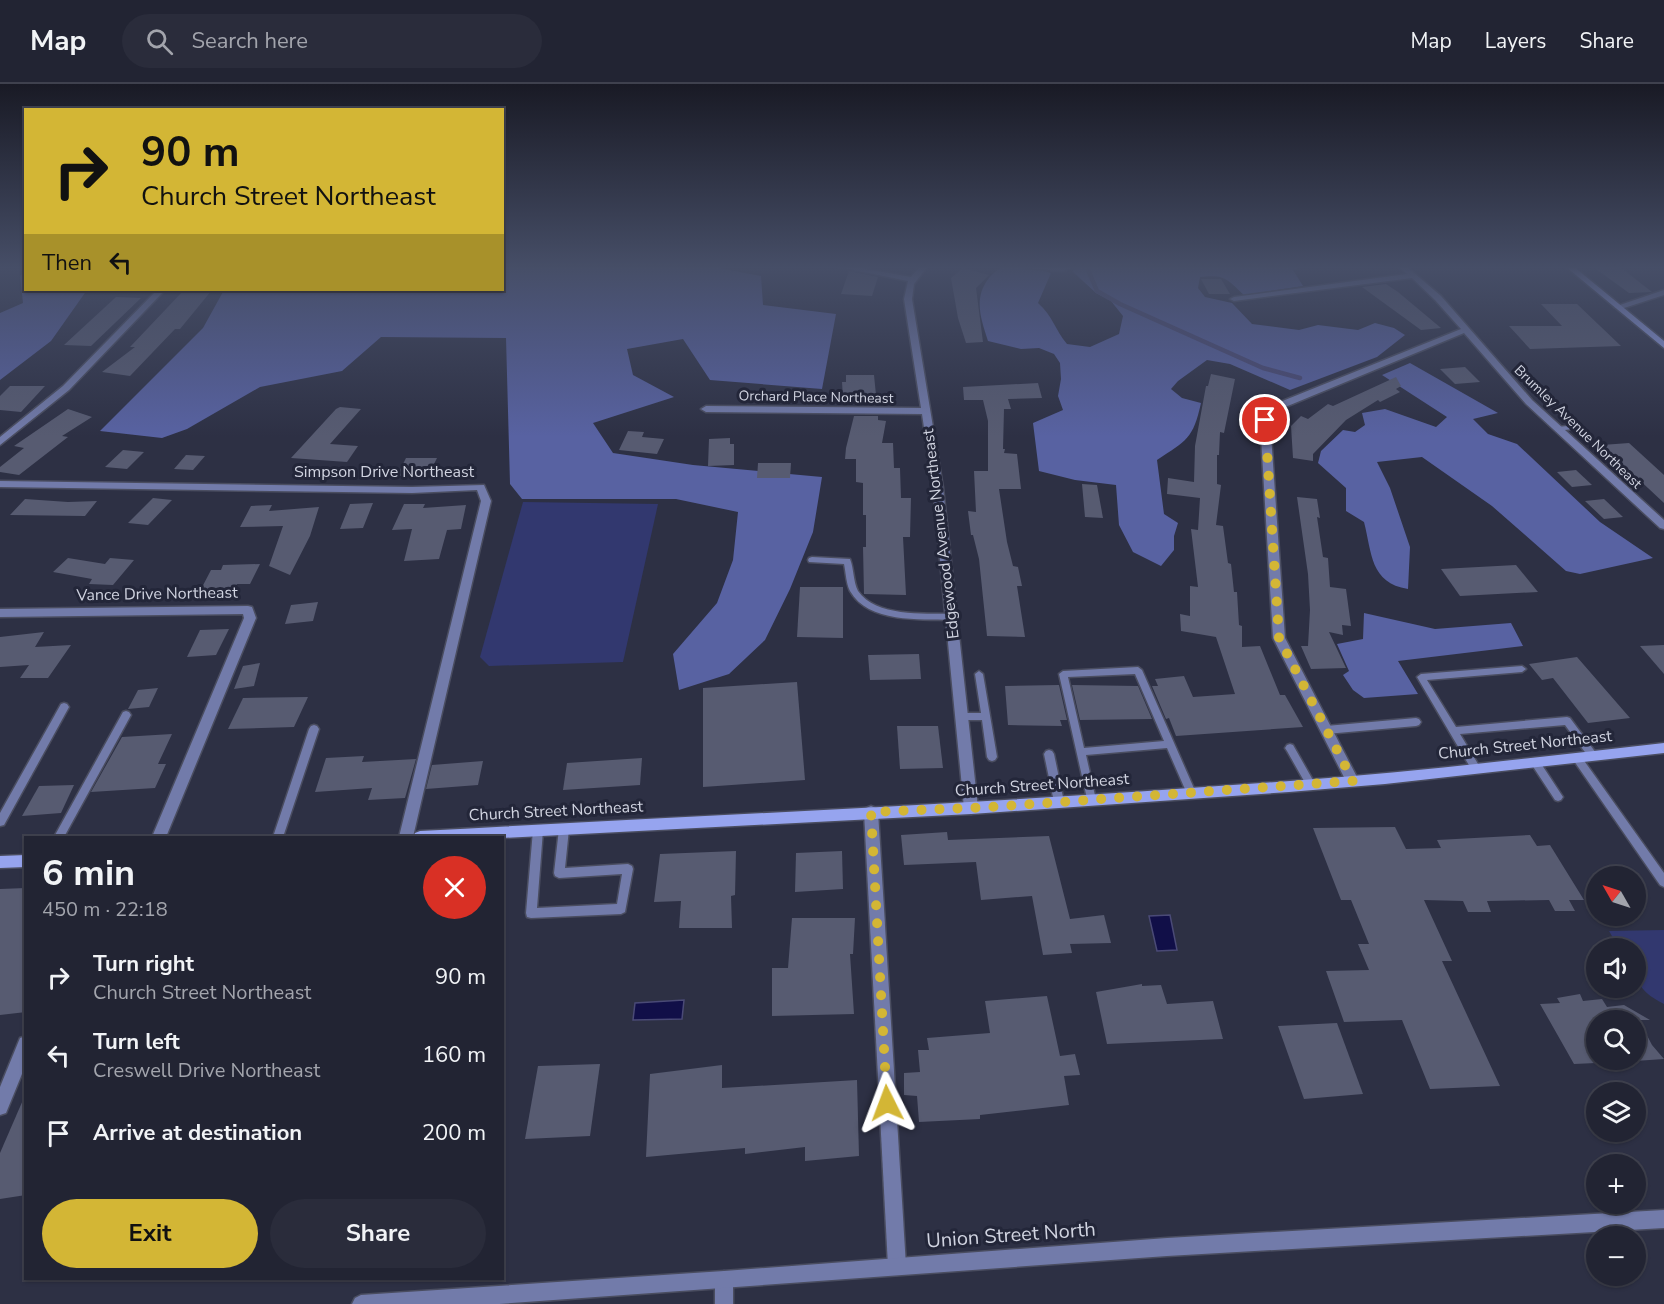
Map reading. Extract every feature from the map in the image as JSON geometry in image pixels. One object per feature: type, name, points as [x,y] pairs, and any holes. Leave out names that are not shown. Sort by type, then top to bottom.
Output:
[{"type":"main road","points":[[1637,323],[1664,345]]},
{"type":"main road","name":"Church Street Northeast","points":[[437,836],[971,808],[1311,785],[1664,748]]},
{"type":"main road","points":[[0,862],[24,861]]},
{"type":"street","points":[[0,441],[66,387],[129,323]]},
{"type":"street","name":"Edgewood Avenue Northeast","points":[[912,323],[938,488],[971,808]]},
{"type":"street","name":"Brumley Avenue Northeast","points":[[1459,323],[1529,402],[1664,526]]},
{"type":"street","points":[[1353,781],[1279,638],[1265,420],[1275,408],[1283,404],[1465,330]]},
{"type":"street","name":"Orchard Place Northeast","points":[[706,408],[926,411]]},
{"type":"street","name":"Simpson Drive Northeast","points":[[0,484],[412,490],[481,487],[486,501],[406,836]]},
{"type":"street","name":"Vance Drive Northeast","points":[[0,613],[248,610],[250,618],[159,836]]},
{"type":"street","points":[[871,812],[897,1266]]},
{"type":"street","points":[[0,1107],[24,1049]]},
{"type":"street","name":"Union Street North","points":[[361,1304],[724,1280],[1167,1246],[1664,1219]]},
{"type":"street","points":[[724,1280],[724,1304]]},
{"type":"lane","points":[[1557,429],[1578,427]]},
{"type":"lane","points":[[812,560],[846,561],[855,593],[868,605],[891,614],[951,617]]},
{"type":"lane","points":[[1476,769],[1421,677],[1522,669]]},
{"type":"lane","points":[[1091,800],[1063,674],[1138,670],[1191,793]]},
{"type":"lane","points":[[979,674],[992,757]]},
{"type":"lane","points":[[0,822],[64,707]]},
{"type":"lane","points":[[60,836],[126,715]]},
{"type":"lane","points":[[962,716],[986,717]]},
{"type":"lane","points":[[1454,731],[1567,721],[1593,756]]},
{"type":"lane","points":[[1326,730],[1416,722]]},
{"type":"lane","points":[[278,836],[314,729]]},
{"type":"lane","points":[[1080,752],[1170,744]]},
{"type":"lane","points":[[1290,748],[1311,785]]},
{"type":"lane","points":[[1049,754],[1059,802]]},
{"type":"lane","points":[[1577,758],[1664,882]]},
{"type":"lane","points":[[1535,762],[1558,797]]},
{"type":"lane","points":[[538,830],[531,913],[621,909],[628,869],[559,873],[564,829]]},
{"type":"shaded area","points":[[0,323],[64,323],[51,341],[0,380]]},
{"type":"shaded area","points":[[206,323],[834,323],[822,389],[710,380],[683,339],[627,349],[633,375],[674,397],[593,423],[613,453],[693,465],[822,477],[813,532],[790,589],[765,640],[729,674],[679,690],[673,654],[717,603],[733,560],[738,512],[676,499],[522,499],[510,484],[506,338],[381,337],[342,371],[260,387],[187,429],[162,438],[100,431]]},
{"type":"shaded area","points":[[983,323],[1053,323],[1067,344],[1090,347],[1119,334],[1121,323],[1251,323],[1299,330],[1318,325],[1358,330],[1375,323],[1394,328],[1405,335],[1377,357],[1290,390],[1230,364],[1207,360],[1178,381],[1171,389],[1182,398],[1201,403],[1195,424],[1187,438],[1157,460],[1164,514],[1178,523],[1174,536],[1174,550],[1161,566],[1133,552],[1119,525],[1116,485],[1075,480],[1039,471],[1033,423],[1063,410],[1058,396],[1061,379],[1060,363],[1054,354],[1039,348],[1021,349],[988,341]]},
{"type":"shaded area","points":[[1410,363],[1498,413],[1473,419],[1488,434],[1517,444],[1600,522],[1653,558],[1580,574],[1566,571],[1492,506],[1422,457],[1377,462],[1390,488],[1410,547],[1408,589],[1386,580],[1379,573],[1371,555],[1364,522],[1346,511],[1346,488],[1318,463],[1321,451],[1343,430],[1355,432],[1365,425],[1362,413],[1385,409],[1436,427],[1447,417],[1382,375]]},
{"type":"shaded area","points":[[523,502],[658,504],[623,662],[489,666],[480,657]]},
{"type":"shaded area","points":[[1364,613],[1435,629],[1511,623],[1523,646],[1398,661],[1418,694],[1364,698],[1353,690],[1343,675],[1349,671],[1337,644],[1363,639]]},
{"type":"shaded area","points":[[1170,915],[1177,950],[1157,951],[1149,916]]},
{"type":"shaded area","points":[[1664,930],[1664,1004],[1646,992],[1646,938],[1613,938],[1609,931]]},
{"type":"shaded area","points":[[684,1000],[682,1019],[633,1020],[635,1003]]},
{"type":"building","points":[[88,323],[115,323],[91,346],[64,345]]},
{"type":"building","points":[[153,323],[185,323],[180,329],[175,329],[130,376],[102,372],[135,347],[130,347]]},
{"type":"building","points":[[960,323],[981,323],[983,342],[966,343]]},
{"type":"building","points":[[1411,323],[1435,323],[1441,328],[1421,330]]},
{"type":"building","points":[[1559,323],[1597,323],[1621,346],[1530,349],[1509,326],[1562,326]]},
{"type":"building","points":[[1465,367],[1480,382],[1455,384],[1440,369]]},
{"type":"building","points":[[1211,374],[1235,379],[1224,433],[1220,432],[1219,455],[1217,455],[1217,484],[1221,485],[1216,525],[1223,526],[1234,592],[1237,592],[1239,625],[1242,626],[1242,647],[1260,646],[1280,695],[1285,695],[1303,727],[1176,736],[1152,686],[1158,686],[1155,679],[1184,676],[1193,697],[1235,694],[1216,637],[1181,631],[1180,614],[1190,616],[1190,586],[1198,587],[1191,529],[1198,530],[1200,498],[1167,494],[1168,478],[1194,482],[1195,446],[1206,386],[1208,386]]},
{"type":"building","points":[[846,375],[874,375],[877,405],[856,405],[858,398],[843,398],[842,382],[846,382]]},
{"type":"building","points":[[1396,377],[1401,386],[1396,389],[1400,392],[1380,402],[1378,400],[1346,420],[1313,454],[1313,461],[1293,458],[1291,426],[1301,416],[1308,419],[1328,404],[1333,406]]},
{"type":"building","points":[[1038,383],[1042,398],[1008,399],[1011,409],[1004,409],[1003,449],[1005,449],[1004,453],[1017,454],[1021,489],[999,489],[1007,542],[1013,566],[1018,567],[1022,586],[1017,586],[1025,637],[987,636],[979,559],[973,535],[971,535],[968,511],[976,512],[974,471],[988,471],[988,421],[983,400],[964,400],[963,387]]},
{"type":"building","points":[[10,386],[45,386],[21,412],[0,410],[0,396]]},
{"type":"building","points":[[340,407],[361,409],[330,444],[358,446],[347,462],[291,458],[336,409]]},
{"type":"building","points":[[68,409],[92,417],[62,436],[68,437],[19,475],[0,472],[0,467],[24,448],[14,446]]},
{"type":"building","points":[[854,416],[878,416],[878,420],[886,421],[882,443],[893,443],[894,468],[900,468],[901,498],[911,498],[910,537],[903,537],[906,595],[864,594],[863,547],[866,547],[866,515],[863,515],[863,483],[856,482],[856,459],[845,459]]},
{"type":"building","points":[[628,431],[644,432],[642,437],[664,439],[657,454],[619,450]]},
{"type":"building","points":[[730,438],[730,444],[734,444],[734,465],[708,466],[709,439]]},
{"type":"building","points":[[1629,443],[1664,475],[1664,503],[1602,445]]},
{"type":"building","points":[[123,450],[144,452],[127,469],[105,467]]},
{"type":"building","points":[[186,455],[205,456],[193,470],[174,469]]},
{"type":"building","points":[[406,458],[437,458],[428,476],[397,476]]},
{"type":"building","points":[[758,463],[791,463],[790,478],[757,478]]},
{"type":"building","points":[[1576,470],[1592,485],[1572,487],[1557,472]]},
{"type":"building","points":[[1082,484],[1097,485],[1103,518],[1085,517]]},
{"type":"building","points":[[1297,497],[1317,499],[1320,518],[1317,517],[1323,557],[1328,558],[1330,587],[1346,589],[1351,626],[1342,625],[1343,635],[1329,632],[1346,668],[1311,669],[1301,646],[1308,646],[1310,610],[1308,574]]},
{"type":"building","points":[[153,498],[172,500],[148,525],[128,523]]},
{"type":"building","points":[[25,499],[68,502],[97,501],[85,516],[10,515]]},
{"type":"building","points":[[1604,499],[1623,517],[1604,519],[1585,501]]},
{"type":"building","points":[[373,503],[363,528],[340,529],[350,504]]},
{"type":"building","points":[[404,504],[425,504],[423,508],[466,505],[461,529],[447,530],[439,559],[404,561],[412,529],[392,530]]},
{"type":"building","points":[[272,505],[269,511],[319,507],[310,536],[290,575],[269,566],[283,526],[240,527],[251,506]]},
{"type":"building","points":[[68,558],[105,564],[110,558],[134,560],[113,585],[89,584],[92,579],[53,572]]},
{"type":"building","points":[[260,564],[250,584],[237,584],[233,592],[199,593],[211,570],[221,570],[223,565]]},
{"type":"building","points":[[1516,565],[1538,592],[1460,596],[1441,569]]},
{"type":"building","points":[[800,587],[843,587],[843,638],[797,637]]},
{"type":"building","points":[[318,602],[313,621],[285,624],[291,605]]},
{"type":"building","points":[[229,629],[216,655],[187,657],[200,630]]},
{"type":"building","points":[[44,632],[35,647],[71,645],[48,678],[20,678],[29,665],[0,667],[0,637]]},
{"type":"building","points":[[1664,645],[1664,674],[1640,646]]},
{"type":"building","points":[[919,654],[921,679],[870,680],[868,655]]},
{"type":"building","points":[[1577,657],[1630,718],[1588,723],[1553,678],[1542,680],[1529,664]]},
{"type":"building","points":[[260,663],[254,686],[234,689],[243,666]]},
{"type":"building","points":[[797,682],[805,780],[703,787],[703,688]]},
{"type":"building","points":[[1059,685],[1067,720],[1060,720],[1062,726],[1008,725],[1005,686]]},
{"type":"building","points":[[1072,685],[1138,686],[1152,719],[1080,720]]},
{"type":"building","points":[[158,688],[149,707],[128,709],[138,690]]},
{"type":"building","points":[[308,697],[294,727],[228,729],[243,698]]},
{"type":"building","points":[[897,726],[938,726],[943,768],[900,769]]},
{"type":"building","points":[[172,734],[158,764],[166,764],[155,788],[91,792],[122,737]]},
{"type":"building","points":[[364,756],[362,762],[416,759],[405,798],[368,800],[372,788],[315,792],[326,758]]},
{"type":"building","points":[[642,758],[640,785],[563,790],[567,763]]},
{"type":"building","points":[[483,761],[478,785],[426,789],[432,765]]},
{"type":"building","points":[[74,785],[61,813],[22,816],[39,786]]},
{"type":"building","points":[[1395,827],[1406,849],[1441,848],[1437,840],[1530,835],[1537,846],[1550,845],[1584,900],[1569,900],[1575,911],[1555,911],[1549,900],[1487,901],[1491,912],[1468,912],[1463,901],[1424,900],[1452,961],[1442,961],[1500,1086],[1430,1089],[1402,1020],[1344,1022],[1326,971],[1369,970],[1358,944],[1369,944],[1351,900],[1341,900],[1313,828]]},
{"type":"building","points":[[947,832],[948,840],[1049,836],[1070,919],[1104,915],[1111,943],[1070,944],[1072,953],[1043,955],[1032,896],[981,900],[976,862],[904,865],[901,835]]},
{"type":"building","points":[[736,851],[735,895],[731,896],[732,928],[679,928],[681,901],[654,902],[660,854]]},
{"type":"building","points":[[842,851],[843,889],[795,892],[796,853]]},
{"type":"building","points":[[24,888],[24,1012],[0,1015],[0,889]]},
{"type":"building","points":[[792,918],[855,918],[853,954],[850,954],[854,1014],[772,1016],[772,968],[788,968]]},
{"type":"building","points":[[1142,984],[1142,986],[1161,985],[1167,1004],[1213,1001],[1223,1039],[1107,1044],[1096,992]]},
{"type":"building","points":[[1580,994],[1583,1001],[1602,999],[1607,1007],[1624,1005],[1633,1010],[1586,1010],[1586,1063],[1574,1064],[1540,1004],[1560,1003],[1557,998]]},
{"type":"building","points":[[1047,996],[1060,1056],[1075,1054],[1080,1075],[1064,1076],[1069,1105],[980,1115],[980,1119],[919,1122],[917,1096],[904,1095],[904,1073],[920,1072],[918,1050],[929,1050],[927,1038],[990,1033],[985,1001]]},
{"type":"building","points":[[1337,1023],[1363,1094],[1304,1099],[1278,1026]]},
{"type":"building","points":[[1646,1033],[1652,1045],[1664,1059],[1646,1060]]},
{"type":"building","points":[[600,1064],[590,1136],[525,1139],[538,1066]]},
{"type":"building","points":[[722,1065],[722,1088],[857,1080],[859,1156],[805,1161],[805,1147],[745,1154],[745,1148],[646,1157],[650,1074]]},
{"type":"building","points":[[24,1098],[24,1195],[0,1199],[0,1153]]},
{"type":"waterway","points":[[1162,323],[1263,368],[1300,378]]},
{"type":"route","points":[[887,1103],[871,812],[991,807],[1353,781],[1282,648],[1279,638],[1265,420]]}]
